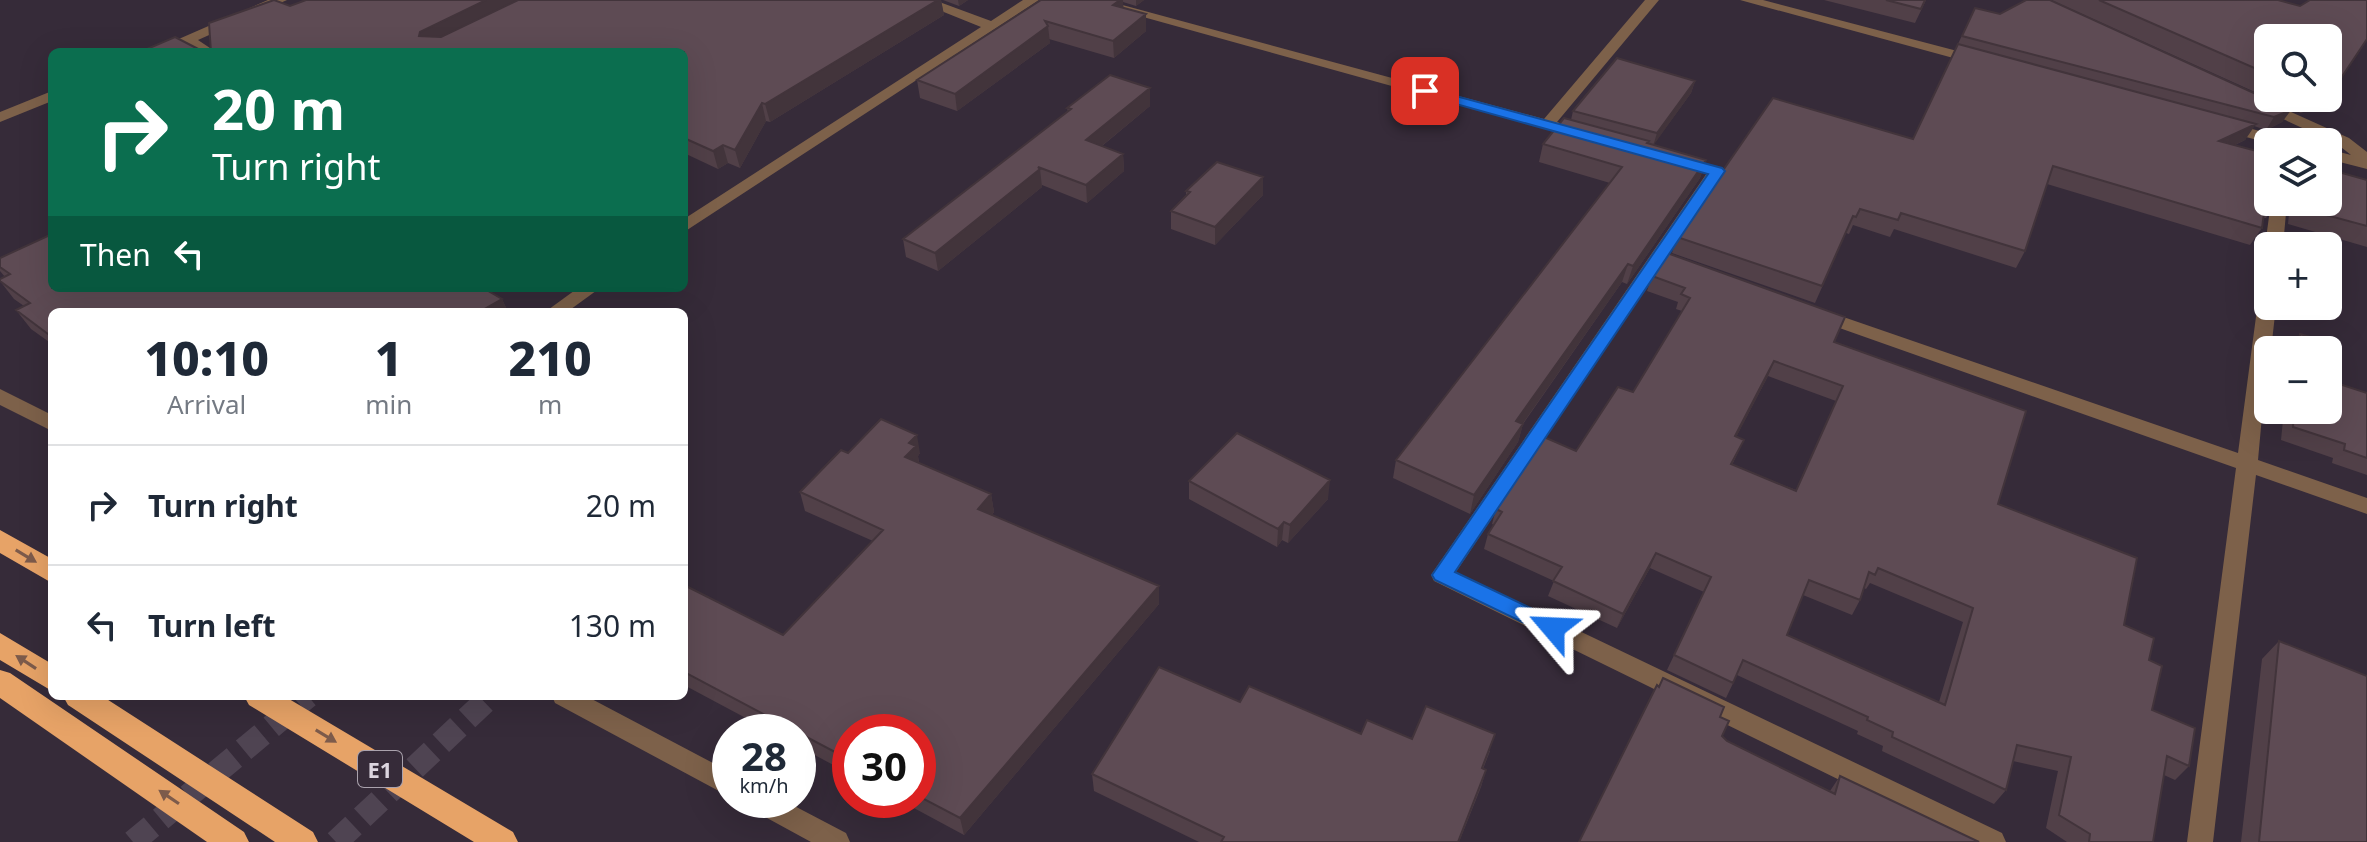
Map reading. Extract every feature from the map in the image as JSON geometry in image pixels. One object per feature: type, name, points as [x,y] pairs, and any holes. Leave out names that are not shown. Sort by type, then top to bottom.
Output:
[{"type":"highway","points":[[0,540],[48,570]]},
{"type":"highway","points":[[0,645],[48,676]]},
{"type":"highway","points":[[0,682],[233,842]]},
{"type":"highway","points":[[84,700],[302,842]]},
{"type":"highway","name":"E1","points":[[266,700],[502,842]]},
{"type":"street","points":[[165,48],[280,0]]},
{"type":"street","points":[[921,0],[992,26]]},
{"type":"street","points":[[688,224],[1032,0]]},
{"type":"street","points":[[1089,0],[1604,140]]},
{"type":"street","points":[[1547,125],[1652,0]]},
{"type":"street","points":[[1747,0],[1993,65]]},
{"type":"street","points":[[186,39],[202,48]]},
{"type":"street","points":[[2244,96],[2343,141],[2367,162]]},
{"type":"street","points":[[0,117],[48,98]]},
{"type":"street","points":[[2208,122],[2254,134]]},
{"type":"street","points":[[1661,156],[1717,171],[1442,575],[1993,842]]},
{"type":"street","points":[[2342,157],[2367,162]]},
{"type":"street","points":[[1657,257],[1701,273]]},
{"type":"street","points":[[560,308],[585,292]]},
{"type":"street","points":[[1804,309],[2367,506]]},
{"type":"street","points":[[2200,842],[2265,320]]},
{"type":"street","points":[[0,396],[48,422]]},
{"type":"street","points":[[571,700],[712,775]]},
{"type":"street","points":[[792,818],[837,842]]},
{"type":"building","points":[[274,0],[290,6],[306,0],[486,0],[420,32],[419,36],[441,37],[518,0],[938,0],[762,103],[735,150],[723,145],[713,151],[688,140],[688,48],[211,48],[209,23]]},
{"type":"building","points":[[1041,0],[1120,0],[1113,5],[1146,14],[1113,41],[1045,21],[1048,26],[955,94],[917,80]]},
{"type":"building","points":[[1886,0],[1925,0],[1921,9]]},
{"type":"building","points":[[2026,0],[2050,0],[2254,93],[2254,112],[1962,36],[1975,8],[2000,14]]},
{"type":"building","points":[[2099,0],[2278,0],[2300,6],[2310,0],[2367,0],[2367,39],[2342,76],[2342,24],[2254,24],[2254,68]]},
{"type":"building","points":[[175,37],[196,48],[149,48]]},
{"type":"building","points":[[1958,44],[2256,124],[2219,141],[2254,150],[2254,216],[2264,216],[2262,228],[2053,166],[2025,251],[1901,213],[1898,220],[1860,209],[1856,217],[1853,216],[1822,286],[1677,237],[1773,98],[1913,139]]},
{"type":"building","points":[[1617,58],[1695,81],[1657,133],[1573,111]]},
{"type":"building","points":[[1110,75],[1150,88],[1086,140],[1123,154],[1086,185],[1038,167],[1040,169],[935,253],[903,239],[1071,109],[1067,108]]},
{"type":"building","points":[[2255,112],[2286,112],[2274,117]]},
{"type":"building","points":[[1564,118],[1706,160],[1633,266],[1628,264],[1516,421],[1523,424],[1474,495],[1396,460],[1622,167],[1543,144]]},
{"type":"building","points":[[1217,162],[1263,177],[1215,227],[1171,211],[1190,192],[1186,191]]},
{"type":"building","points":[[2342,173],[2367,180],[2367,226],[2330,216],[2342,216]]},
{"type":"building","points":[[48,236],[48,292],[490,292],[502,299],[486,308],[48,308],[48,334],[16,310],[30,303],[0,281],[10,274],[0,267],[0,258]]},
{"type":"building","points":[[1667,253],[1845,317],[1834,342],[2026,411],[1998,504],[2137,558],[2124,625],[2154,638],[2149,660],[2162,666],[2152,710],[2195,728],[2189,766],[2167,756],[2153,842],[2089,842],[2090,834],[2059,815],[2071,757],[2017,745],[2006,790],[1892,737],[1893,732],[1867,720],[1868,717],[1743,660],[1733,683],[1674,655],[1711,577],[1656,553],[1623,614],[1553,581],[1562,567],[1488,534],[1502,512],[1496,509],[1544,437],[1576,451],[1618,387],[1633,392],[1690,298],[1681,294],[1685,288],[1652,276]],"holes":[[[1774,361],[1843,386],[1796,491],[1731,464],[1744,440],[1735,436]],[[1878,568],[1973,608],[1945,705],[1787,635],[1809,580],[1860,600],[1869,572],[1875,575]]]},
{"type":"building","points":[[2342,385],[2367,393],[2367,458],[2344,450],[2345,444],[2293,427],[2293,424],[2342,424]]},
{"type":"building","points":[[881,419],[917,435],[909,443],[916,446],[905,457],[991,494],[978,509],[1159,586],[960,818],[936,805],[936,714],[832,714],[832,750],[816,742],[816,714],[763,714],[688,674],[688,587],[783,635],[883,530],[800,492],[841,450],[848,453]]},
{"type":"building","points":[[1237,433],[1330,480],[1290,525],[1284,522],[1278,529],[1189,481]]},
{"type":"building","points":[[2279,641],[2367,676],[2367,842],[2259,842]]},
{"type":"building","points":[[1159,667],[1240,702],[1249,686],[1361,734],[1367,720],[1412,739],[1426,706],[1495,734],[1482,768],[1486,770],[1458,842],[1221,842],[1224,837],[1092,774]]},
{"type":"building","points":[[1663,678],[1724,707],[1720,717],[1729,721],[1722,736],[1727,741],[1835,794],[1840,776],[1979,842],[1579,842]]},
{"type":"tunnel","points":[[133,842],[303,700]]},
{"type":"tunnel","points":[[336,842],[487,700]]},
{"type":"route","points":[[1425,91],[1717,171],[1442,575],[1553,628]]}]
